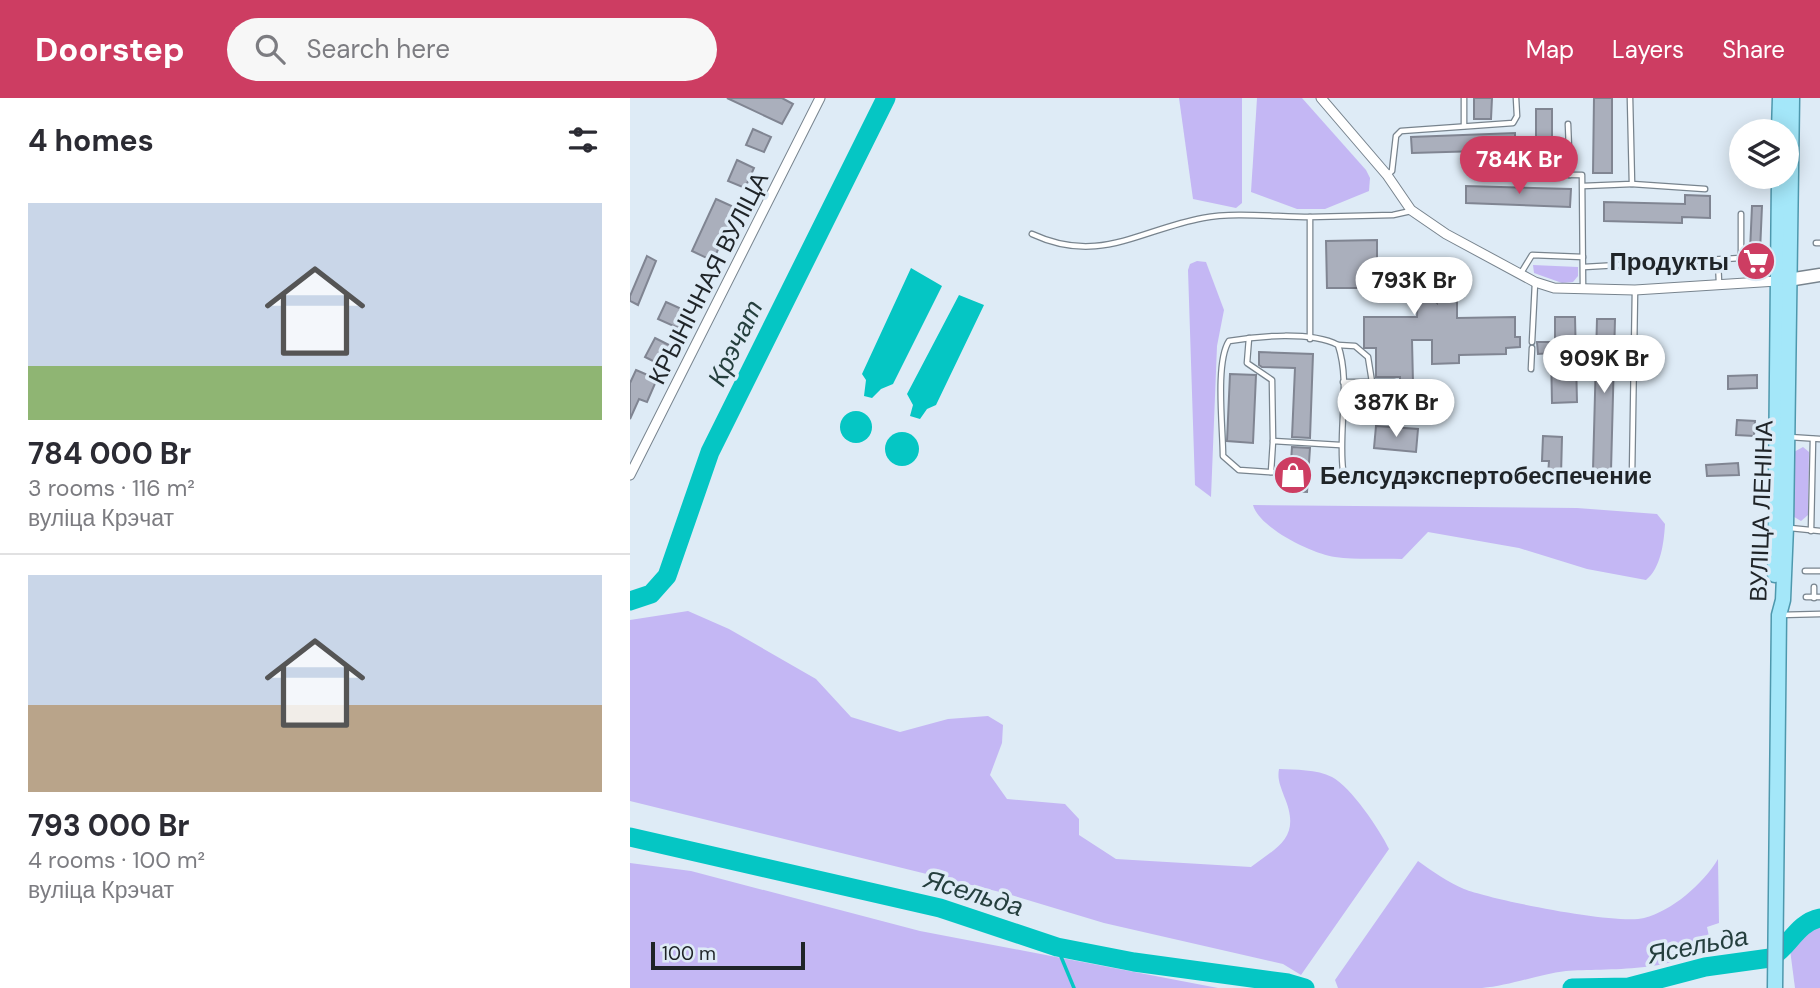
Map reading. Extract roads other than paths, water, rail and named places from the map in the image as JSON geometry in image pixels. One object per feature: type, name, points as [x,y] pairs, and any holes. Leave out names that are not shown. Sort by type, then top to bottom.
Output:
[{"type":"main road","points":[[1779,119],[1780,98]]},
{"type":"main road","name":"ВУЛІЦА ЛЕНІНА","points":[[1775,988],[1779,615],[1775,599],[1781,527],[1783,281],[1792,98]]},
{"type":"main road","name":"ВУЛІЦА ЛЕНІНА","points":[[1779,189],[1783,281]]},
{"type":"main road","points":[[1783,281],[1820,275]]},
{"type":"street","name":"КРЫНІЧНАЯ ВУЛІЦА","points":[[630,475],[820,98]]},
{"type":"street","points":[[1321,98],[1387,175],[1412,210],[1446,234],[1535,282],[1555,288],[1636,290],[1783,281]]},
{"type":"lane","points":[[1464,98],[1464,127]]},
{"type":"lane","points":[[1387,175],[1392,171],[1396,136],[1401,131],[1513,123],[1517,116],[1516,98]]},
{"type":"lane","points":[[1630,98],[1632,184]]},
{"type":"lane","points":[[1568,124],[1570,174]]},
{"type":"lane","points":[[1483,174],[1582,175],[1583,289]]},
{"type":"lane","points":[[1583,186],[1632,184],[1705,189]]},
{"type":"lane","points":[[1032,234],[1055,244],[1110,246],[1204,218],[1392,215],[1412,210]]},
{"type":"lane","points":[[1584,267],[1741,258],[1741,214]]},
{"type":"lane","points":[[1310,217],[1310,339]]},
{"type":"lane","points":[[1521,273],[1532,256],[1583,257]]},
{"type":"lane","points":[[1718,260],[1719,285]]},
{"type":"lane","points":[[1531,369],[1535,282]]},
{"type":"lane","points":[[1632,476],[1636,290]]},
{"type":"lane","points":[[1249,338],[1247,363],[1272,380],[1271,472]]},
{"type":"lane","points":[[1284,472],[1239,470],[1223,456],[1224,348],[1229,341],[1249,338],[1310,339],[1354,346],[1368,357],[1372,382]]},
{"type":"lane","points":[[1338,345],[1343,362],[1340,445],[1343,470],[1355,480],[1395,484]]},
{"type":"lane","points":[[1343,382],[1394,382]]},
{"type":"lane","points":[[1782,437],[1820,439]]},
{"type":"lane","points":[[1811,531],[1813,439]]},
{"type":"lane","points":[[1273,441],[1340,445]]},
{"type":"lane","points":[[1781,527],[1820,531]]},
{"type":"lane","points":[[1805,571],[1816,573]]},
{"type":"lane","points":[[1806,597],[1817,598],[1814,587]]},
{"type":"lane","points":[[1779,615],[1820,614]]},
{"type":"water","points":[[911,268],[942,286],[893,384],[881,389],[872,398],[864,396],[866,380],[862,374]]},
{"type":"water","points":[[959,295],[984,305],[936,405],[927,409],[920,419],[910,416],[913,405],[907,394]]},
{"type":"water","points":[[856,411],[868,415],[872,427],[868,439],[856,443],[844,439],[840,427],[844,415]]},
{"type":"water","points":[[902,432],[914,437],[919,449],[914,461],[902,466],[890,461],[885,449],[890,437]]},
{"type":"waterway","name":"Крэчат","points":[[630,601],[651,594],[667,576],[710,452],[886,98]]},
{"type":"waterway","name":"Ясельда","points":[[630,837],[940,908],[1057,947],[1134,962],[1288,983],[1305,988]]},
{"type":"waterway","name":"Ясельда","points":[[1572,988],[1629,987],[1705,967],[1770,958],[1805,925],[1820,918]]},
{"type":"waterway","points":[[1057,947],[1074,988]]},
{"type":"place","name":"Продукты","points":[[1756,261]]},
{"type":"place","name":"Белсудэкспертобеспечение","points":[[1293,475]]}]
